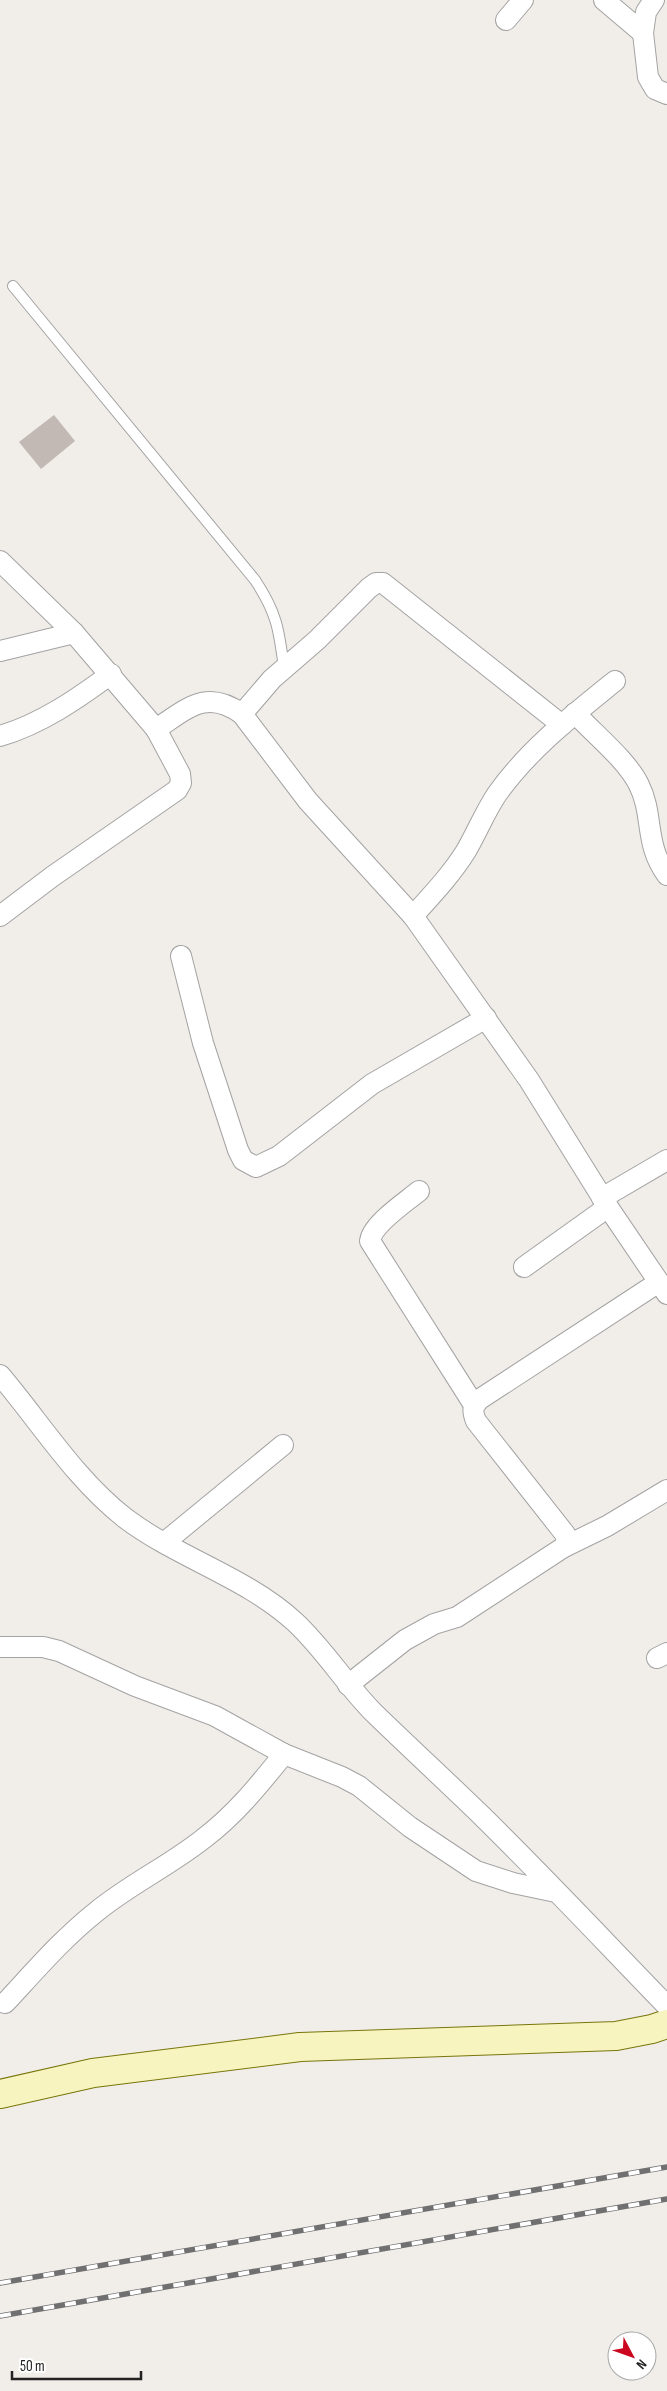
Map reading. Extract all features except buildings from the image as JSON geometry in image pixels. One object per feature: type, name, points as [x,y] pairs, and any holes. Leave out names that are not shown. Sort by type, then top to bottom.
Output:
[{"type":"main road","points":[[0,2094],[93,2073],[300,2047],[616,2036],[667,2024]]},
{"type":"street","points":[[506,20],[523,0]]},
{"type":"street","points":[[604,0],[643,34]]},
{"type":"street","points":[[654,0],[646,12],[643,34],[650,83],[655,89],[667,94]]},
{"type":"street","points":[[0,561],[74,633],[111,674],[156,729],[180,774],[181,783],[177,790],[53,876],[0,916]]},
{"type":"street","points":[[242,714],[272,679],[317,640],[369,588],[376,583],[383,583],[568,719],[626,766],[639,784],[647,809],[648,830],[654,852],[667,876]]},
{"type":"street","points":[[0,651],[74,633]]},
{"type":"street","points":[[0,736],[40,720],[74,700],[111,674]]},
{"type":"street","points":[[413,916],[446,880],[466,851],[497,794],[526,757],[568,719],[615,681]]},
{"type":"street","points":[[156,729],[195,704],[207,701],[230,706],[242,714],[308,801],[413,916],[529,1080],[605,1203],[663,1288],[480,1399],[474,1405],[472,1412],[476,1421],[565,1534],[567,1540],[564,1547]]},
{"type":"street","points":[[181,956],[203,1043],[238,1150],[243,1160],[256,1167],[279,1156],[372,1084],[486,1018]]},
{"type":"street","points":[[524,1267],[605,1203],[667,1160]]},
{"type":"street","points":[[419,1190],[377,1227],[371,1234],[370,1241],[474,1405]]},
{"type":"street","points":[[0,1375],[65,1456],[99,1494],[125,1518],[262,1596],[294,1622],[323,1650],[348,1685],[556,1892],[667,2006]]},
{"type":"street","points":[[165,1542],[283,1445]]},
{"type":"street","points":[[348,1685],[419,1630],[457,1617],[564,1547],[607,1526],[667,1490]]},
{"type":"street","points":[[0,1647],[44,1647],[59,1651],[135,1686],[215,1716],[284,1754],[342,1777],[359,1786],[410,1827],[476,1871],[513,1884],[556,1892]]},
{"type":"street","points":[[5,2003],[61,1943],[95,1912],[138,1881],[188,1850],[224,1822],[240,1807],[284,1754]]},
{"type":"lane","points":[[13,286],[255,580],[270,603],[280,632],[284,668]]},
{"type":"railway","points":[[0,2283],[667,2167]]},
{"type":"railway","points":[[0,2316],[667,2199]]}]
